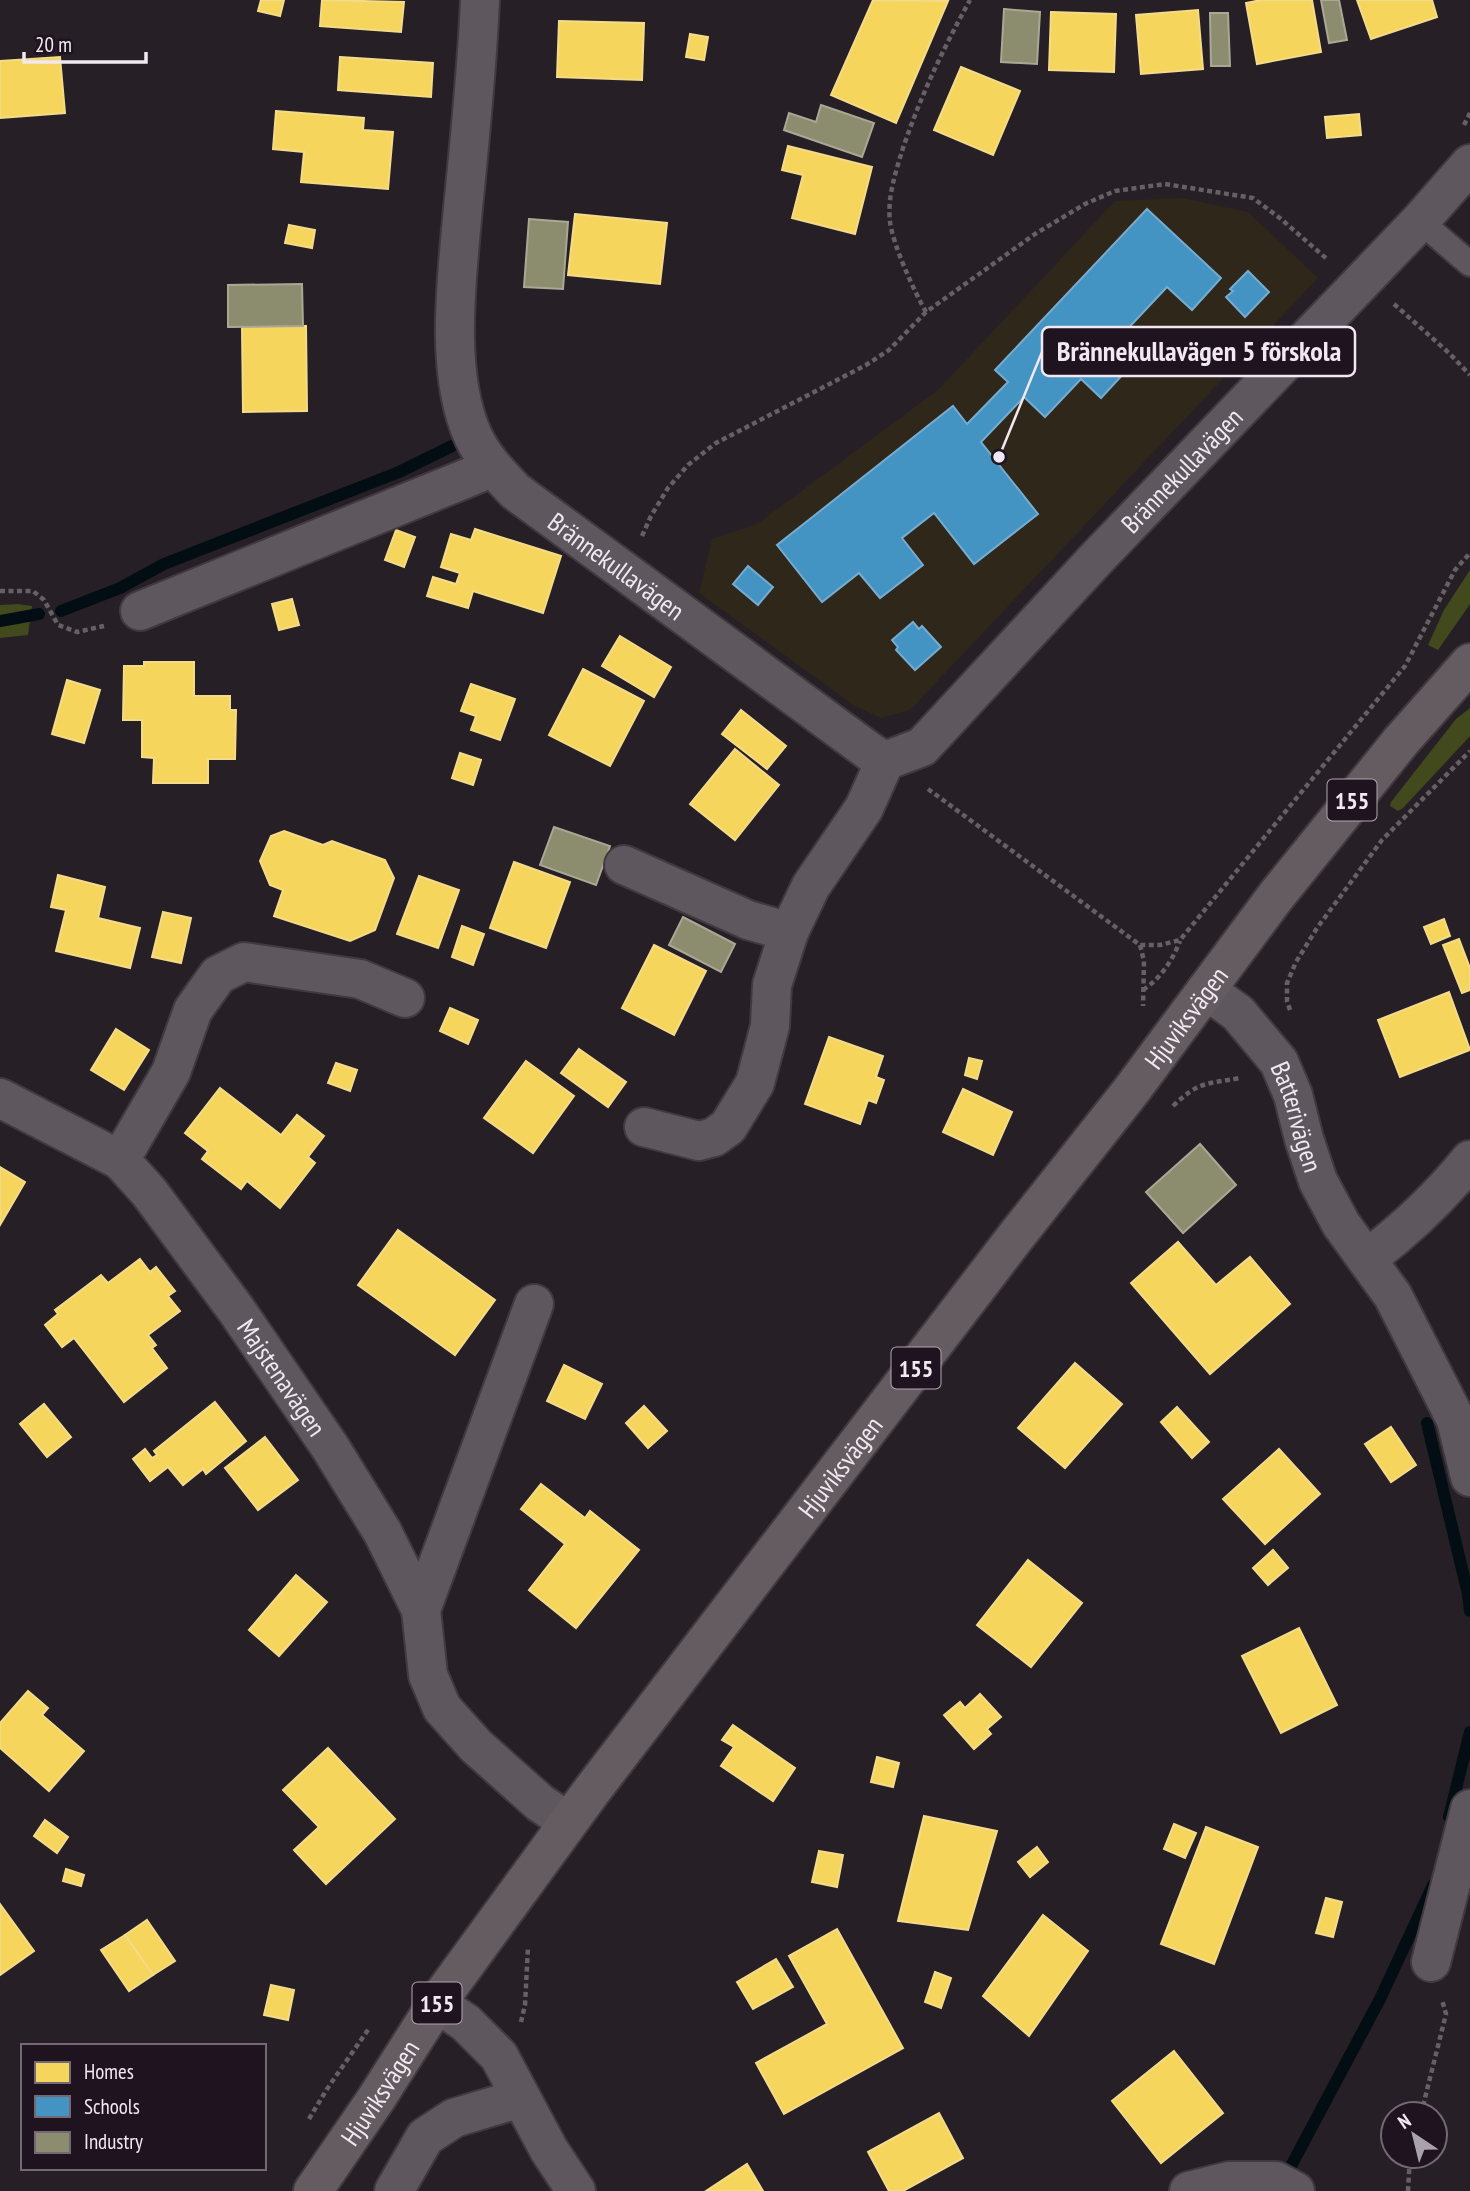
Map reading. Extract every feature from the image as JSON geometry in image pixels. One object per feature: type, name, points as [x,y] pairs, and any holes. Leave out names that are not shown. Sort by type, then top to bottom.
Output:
[{"type":"main road","name":"Hjuviksvägen","points":[[313,2191],[437,2003],[568,1822],[1241,942],[1341,814],[1470,663]]},
{"type":"street","name":"Brännekullavägen","points":[[480,0],[457,270],[456,350],[461,396],[473,436],[489,464],[515,491],[885,761],[922,747],[1095,561],[1420,221],[1470,164]]},
{"type":"street","points":[[140,611],[477,474],[489,464]]},
{"type":"street","points":[[645,1127],[699,1141],[714,1137],[728,1127],[755,1083],[770,1026],[772,985],[789,932],[811,886],[864,808],[885,761]]},
{"type":"street","points":[[624,865],[748,920],[789,932]]},
{"type":"street","points":[[120,1160],[171,1072],[193,1010],[218,975],[244,962],[360,979],[405,998]]},
{"type":"street","name":"Batterivägen","points":[[1206,990],[1238,1013],[1279,1062],[1293,1095],[1318,1181],[1341,1224],[1393,1296],[1456,1420],[1470,1478]]},
{"type":"street","name":"Majstenavägen","points":[[0,1098],[120,1160],[149,1192],[237,1311],[330,1447],[383,1534],[421,1610],[428,1675],[442,1708],[476,1746],[540,1803],[568,1822]]},
{"type":"street","points":[[1367,1258],[1391,1241],[1428,1206],[1470,1160]]},
{"type":"street","name":"Majstenavägen","points":[[421,1610],[534,1304]]},
{"type":"street","points":[[1431,1962],[1470,1808]]},
{"type":"street","points":[[437,2003],[466,2023],[499,2056],[549,2150],[576,2191]]},
{"type":"street","points":[[394,2191],[425,2137],[454,2118],[521,2098]]},
{"type":"street","points":[[1189,2191],[1229,2182],[1276,2181],[1295,2191]]},
{"type":"lane","points":[[1420,221],[1470,264]]},
{"type":"path","points":[[926,312],[897,248],[890,221],[892,182],[917,106],[970,0]]},
{"type":"path","points":[[627,572],[651,516],[668,488],[688,465],[716,443],[866,365],[889,349],[926,312],[1035,234],[1085,204],[1115,191],[1164,184],[1253,198],[1331,263]]},
{"type":"path","points":[[1392,303],[1449,352],[1470,375]]},
{"type":"path","points":[[1143,990],[1156,981],[1173,958],[1180,940],[1405,667],[1455,570],[1470,553]]},
{"type":"path","points":[[0,591],[33,591],[44,600],[58,625],[77,632],[107,625],[140,611]]},
{"type":"path","points":[[1290,1012],[1287,983],[1296,962],[1317,928],[1382,840],[1470,751]]},
{"type":"path","points":[[885,761],[975,822],[1140,945],[1160,945],[1180,940]]},
{"type":"path","points":[[1424,2100],[1446,2014],[1431,1962]]},
{"type":"path","points":[[1408,2191],[1409,2170]]},
{"type":"shaded area","points":[[1182,198],[1248,212],[1318,278],[910,710],[881,718],[855,706],[699,593],[712,539],[757,524],[938,390],[1115,201]]},
{"type":"green space","points":[[1470,570],[1470,604],[1438,650],[1428,645],[1444,610]]},
{"type":"green space","points":[[0,605],[32,606],[28,635],[0,638]]},
{"type":"green space","points":[[1470,708],[1470,736],[1403,808],[1398,811],[1390,806],[1456,719]]},
{"type":"building: Homes","points":[[261,0],[284,0],[280,16],[258,11]]},
{"type":"building: Homes","points":[[322,0],[404,2],[401,32],[320,26]]},
{"type":"building: Homes","points":[[873,0],[948,1],[896,123],[831,95]]},
{"type":"building: Homes","points":[[1261,0],[1312,0],[1321,52],[1257,64],[1246,3]]},
{"type":"building: Homes","points":[[1357,0],[1432,0],[1437,17],[1371,39]]},
{"type":"building: Homes","points":[[1198,10],[1203,69],[1141,74],[1136,15]]},
{"type":"building: Homes","points":[[1051,12],[1116,14],[1114,72],[1049,70]]},
{"type":"building: Homes","points":[[559,21],[644,23],[642,80],[557,77]]},
{"type":"building: Homes","points":[[690,34],[708,37],[704,60],[686,57]]},
{"type":"building: Homes","points":[[60,57],[65,113],[0,118],[0,61]]},
{"type":"building: Homes","points":[[340,57],[433,63],[431,97],[338,90]]},
{"type":"building: Homes","points":[[961,67],[1020,91],[993,155],[934,130]]},
{"type":"building: Homes","points":[[276,111],[364,118],[363,130],[393,132],[388,189],[301,182],[304,152],[273,149]]},
{"type":"building: Homes","points":[[1359,114],[1361,135],[1327,138],[1325,117]]},
{"type":"building: Homes","points":[[788,146],[872,167],[855,234],[792,218],[803,175],[782,170]]},
{"type":"building: Homes","points":[[575,214],[667,223],[660,284],[568,275]]},
{"type":"building: Homes","points":[[289,225],[315,230],[312,248],[285,243]]},
{"type":"building: Homes","points":[[242,326],[306,326],[307,411],[243,412]]},
{"type":"building: Homes","points":[[475,529],[561,556],[543,613],[473,591],[468,608],[427,596],[433,577],[456,584],[460,573],[441,567],[451,534],[471,540]]},
{"type":"building: Homes","points":[[396,530],[415,537],[404,567],[385,560]]},
{"type":"building: Homes","points":[[292,599],[299,625],[279,630],[272,604]]},
{"type":"building: Homes","points":[[620,636],[671,667],[654,697],[602,666]]},
{"type":"building: Homes","points":[[144,662],[194,662],[194,696],[230,696],[230,710],[236,710],[235,759],[208,759],[208,783],[153,783],[154,758],[142,757],[142,720],[123,720],[124,666],[144,666]]},
{"type":"building: Homes","points":[[583,669],[644,701],[610,766],[549,735]]},
{"type":"building: Homes","points":[[67,680],[100,690],[84,743],[52,734]]},
{"type":"building: Homes","points":[[471,684],[515,699],[500,740],[471,730],[476,716],[461,711]]},
{"type":"building: Homes","points":[[741,710],[786,746],[767,769],[722,734]]},
{"type":"building: Homes","points":[[735,749],[779,785],[735,840],[690,804]]},
{"type":"building: Homes","points":[[460,753],[481,760],[473,785],[452,778]]},
{"type":"building: Homes","points":[[284,831],[323,845],[332,841],[385,860],[394,878],[375,930],[350,941],[274,916],[283,890],[270,885],[260,861],[271,836]]},
{"type":"building: Homes","points":[[514,862],[570,882],[546,948],[490,928]]},
{"type":"building: Homes","points":[[58,875],[105,887],[98,918],[140,928],[130,968],[56,951],[66,910],[51,907]]},
{"type":"building: Homes","points":[[419,876],[459,890],[438,948],[397,934]]},
{"type":"building: Homes","points":[[163,912],[191,918],[181,963],[152,957]]},
{"type":"building: Homes","points":[[1444,919],[1450,936],[1431,944],[1424,927]]},
{"type":"building: Homes","points":[[462,926],[484,934],[473,965],[452,957]]},
{"type":"building: Homes","points":[[1459,939],[1470,968],[1470,990],[1462,993],[1443,945]]},
{"type":"building: Homes","points":[[654,945],[706,971],[674,1035],[622,1008]]},
{"type":"building: Homes","points":[[1449,992],[1470,1050],[1400,1077],[1378,1020]]},
{"type":"building: Homes","points":[[450,1008],[478,1020],[468,1044],[440,1031]]},
{"type":"building: Homes","points":[[116,1029],[149,1050],[124,1090],[91,1070]]},
{"type":"building: Homes","points":[[829,1037],[883,1056],[876,1077],[884,1080],[876,1103],[868,1100],[860,1124],[805,1104]]},
{"type":"building: Homes","points":[[579,1049],[626,1082],[608,1107],[561,1073]]},
{"type":"building: Homes","points":[[969,1058],[982,1061],[977,1079],[965,1075]]},
{"type":"building: Homes","points":[[526,1061],[574,1096],[533,1153],[484,1118]]},
{"type":"building: Homes","points":[[336,1063],[357,1070],[350,1091],[328,1083]]},
{"type":"building: Homes","points":[[220,1088],[281,1135],[297,1115],[324,1136],[308,1157],[315,1163],[280,1208],[247,1181],[241,1189],[202,1159],[208,1151],[185,1133]]},
{"type":"building: Homes","points":[[963,1089],[1012,1112],[993,1155],[943,1132]]},
{"type":"building: Homes","points":[[0,1167],[25,1182],[0,1225]]},
{"type":"building: Homes","points":[[398,1230],[495,1300],[455,1355],[358,1285]]},
{"type":"building: Homes","points":[[1178,1242],[1216,1285],[1250,1257],[1290,1304],[1210,1374],[1131,1283]]},
{"type":"building: Homes","points":[[140,1259],[150,1272],[156,1267],[175,1291],[168,1296],[180,1311],[148,1335],[156,1345],[152,1348],[167,1368],[124,1402],[74,1338],[62,1347],[45,1325],[58,1314],[55,1310],[101,1275],[108,1283]]},
{"type":"building: Homes","points":[[1075,1363],[1122,1404],[1065,1468],[1018,1428]]},
{"type":"building: Homes","points":[[564,1365],[602,1384],[585,1419],[547,1401]]},
{"type":"building: Homes","points":[[215,1402],[246,1441],[206,1474],[203,1469],[183,1485],[168,1467],[150,1481],[133,1459],[145,1449],[152,1458],[157,1455],[154,1451]]},
{"type":"building: Homes","points":[[44,1404],[71,1437],[47,1457],[20,1424]]},
{"type":"building: Homes","points":[[644,1406],[667,1431],[648,1448],[626,1423]]},
{"type":"building: Homes","points":[[1177,1407],[1209,1442],[1192,1458],[1161,1422]]},
{"type":"building: Homes","points":[[1391,1427],[1416,1465],[1391,1482],[1365,1444]]},
{"type":"building: Homes","points":[[265,1437],[298,1480],[258,1510],[225,1468]]},
{"type":"building: Homes","points":[[1279,1449],[1320,1494],[1265,1544],[1223,1499]]},
{"type":"building: Homes","points":[[541,1484],[585,1518],[590,1511],[639,1550],[576,1628],[529,1590],[565,1544],[521,1509]]},
{"type":"building: Homes","points":[[1273,1550],[1288,1568],[1268,1585],[1253,1568]]},
{"type":"building: Homes","points":[[1028,1560],[1082,1603],[1031,1667],[977,1625]]},
{"type":"building: Homes","points":[[296,1575],[327,1602],[279,1656],[249,1630]]},
{"type":"building: Homes","points":[[1299,1628],[1337,1705],[1281,1733],[1242,1656]]},
{"type":"building: Homes","points":[[28,1691],[48,1708],[42,1715],[84,1751],[49,1791],[0,1748],[0,1723]]},
{"type":"building: Homes","points":[[980,1694],[1001,1717],[987,1729],[991,1734],[974,1749],[944,1715],[960,1702],[965,1708]]},
{"type":"building: Homes","points":[[733,1725],[795,1768],[773,1801],[721,1766],[734,1747],[722,1740]]},
{"type":"building: Homes","points":[[328,1748],[395,1819],[326,1884],[294,1850],[319,1827],[283,1790]]},
{"type":"building: Homes","points":[[877,1757],[899,1763],[893,1787],[871,1782]]},
{"type":"building: Homes","points":[[924,1816],[997,1831],[968,1930],[898,1921]]},
{"type":"building: Homes","points":[[45,1820],[68,1837],[57,1853],[34,1836]]},
{"type":"building: Homes","points":[[1174,1824],[1196,1833],[1185,1858],[1164,1849]]},
{"type":"building: Homes","points":[[1206,1827],[1258,1847],[1214,1964],[1161,1944]]},
{"type":"building: Homes","points":[[1037,1847],[1048,1862],[1030,1877],[1018,1862]]},
{"type":"building: Homes","points":[[819,1851],[843,1855],[837,1887],[812,1882]]},
{"type":"building: Homes","points":[[66,1869],[84,1875],[81,1886],[63,1881]]},
{"type":"building: Homes","points":[[1326,1898],[1342,1902],[1333,1937],[1316,1933]]},
{"type":"building: Homes","points":[[0,1904],[34,1951],[0,1975]]},
{"type":"building: Homes","points":[[1043,1915],[1088,1951],[1029,2036],[983,1996]]},
{"type":"building: Homes","points":[[147,1920],[175,1961],[153,1975],[125,1935]]},
{"type":"building: Homes","points":[[837,1929],[903,2048],[784,2114],[756,2063],[827,2024],[789,1956]]},
{"type":"building: Homes","points":[[125,1935],[153,1975],[129,1991],[101,1950]]},
{"type":"building: Homes","points":[[776,1959],[793,1987],[753,2009],[737,1982]]},
{"type":"building: Homes","points":[[935,1972],[951,1978],[941,2008],[925,2002]]},
{"type":"building: Homes","points":[[271,1985],[294,1990],[288,2020],[264,2015]]},
{"type":"building: Homes","points":[[1174,2051],[1223,2113],[1161,2163],[1112,2101]]},
{"type":"building: Homes","points":[[939,2113],[963,2158],[903,2191],[889,2191],[868,2152]]},
{"type":"building: Homes","points":[[747,2164],[763,2191],[706,2191]]},
{"type":"building: Schools","points":[[1147,209],[1221,278],[1192,310],[1167,287],[1119,338],[1139,357],[1101,398],[1081,379],[1045,417],[1024,397],[981,442],[1038,514],[974,564],[934,513],[902,538],[923,565],[880,598],[859,573],[822,602],[777,545],[953,406],[967,424],[1008,382],[995,370]]},
{"type":"building: Schools","points":[[1248,271],[1269,292],[1245,317],[1226,297],[1233,291],[1230,289]]},
{"type":"building: Schools","points":[[748,566],[773,587],[758,605],[733,584]]},
{"type":"building: Schools","points":[[913,622],[919,629],[922,626],[941,647],[915,670],[896,650],[898,647],[892,640]]},
{"type":"building: Industry","points":[[1321,0],[1339,0],[1347,40],[1329,43]]},
{"type":"building: Industry","points":[[1004,9],[1040,12],[1037,64],[1001,62]]},
{"type":"building: Industry","points":[[1210,13],[1228,13],[1230,66],[1211,66]]},
{"type":"building: Industry","points":[[821,105],[874,123],[862,157],[784,130],[789,113],[816,122]]},
{"type":"building: Industry","points":[[529,219],[568,222],[563,289],[524,287]]},
{"type":"building: Industry","points":[[302,284],[303,326],[228,327],[228,285]]},
{"type":"building: Industry","points":[[554,827],[610,846],[596,885],[540,865]]},
{"type":"building: Industry","points":[[683,917],[735,944],[721,972],[669,945]]},
{"type":"building: Industry","points":[[1200,1144],[1236,1185],[1183,1233],[1146,1192]]},
{"type":"waterway","points":[[61,611],[120,588],[164,564],[399,472],[452,446]]},
{"type":"waterway","points":[[0,621],[39,614]]},
{"type":"waterway","points":[[1427,1423],[1470,1611]]},
{"type":"waterway","points":[[1449,1817],[1470,1732]]},
{"type":"waterway","points":[[1291,2166],[1380,1999],[1433,1885]]},
{"type":"place","name":"Brännekullavägen 5 förskola","points":[[999,457]]}]
